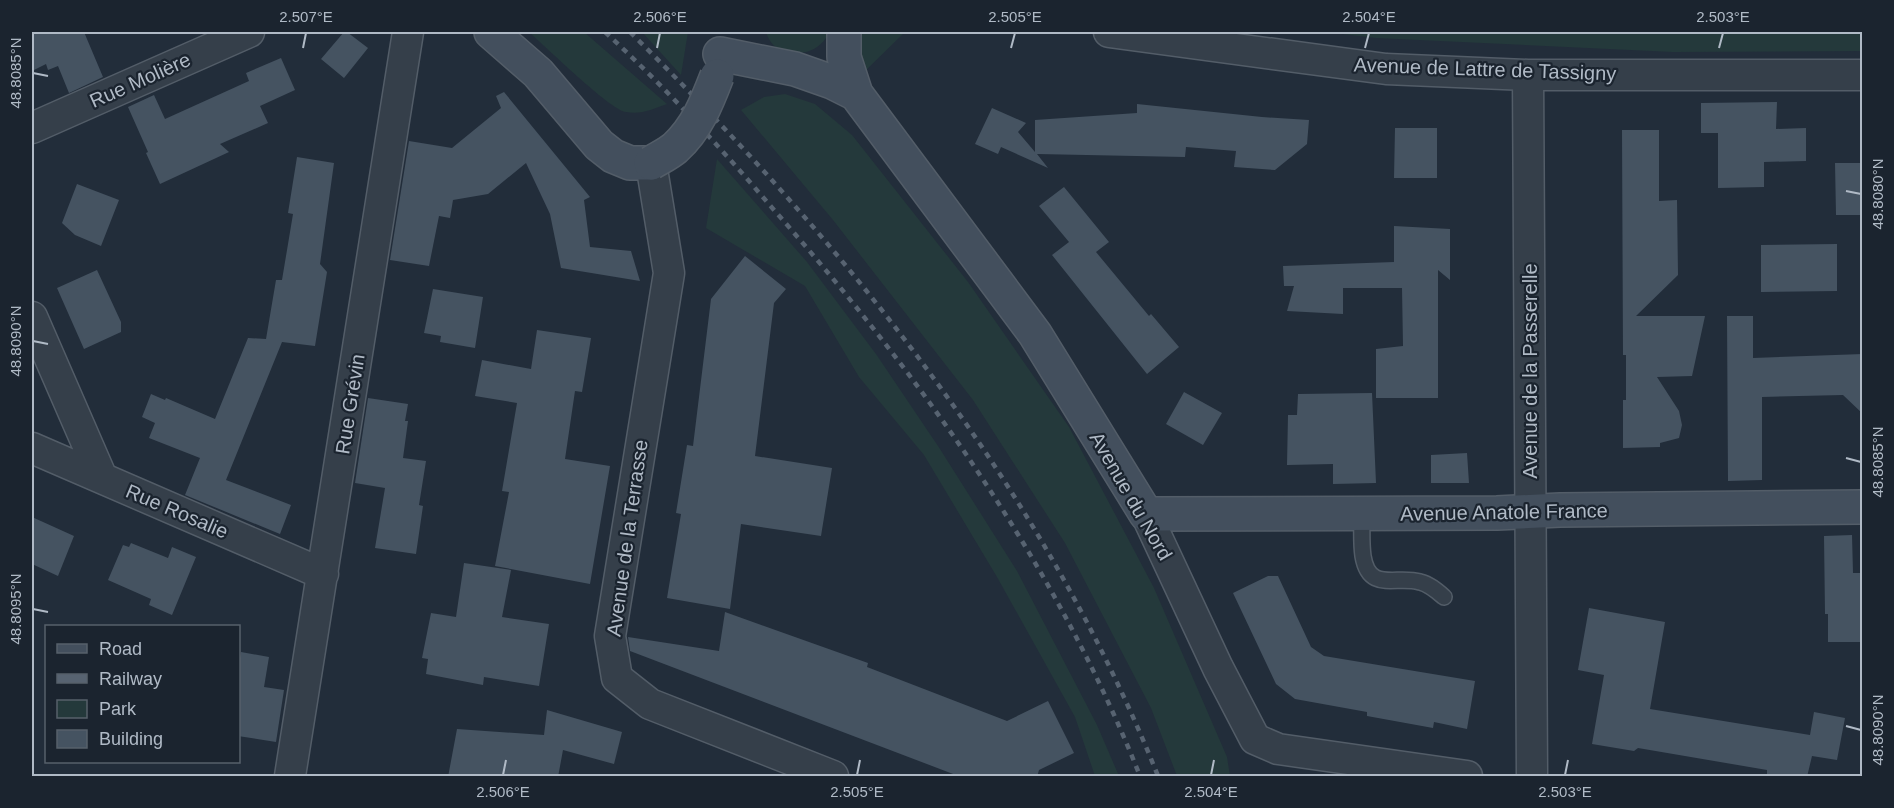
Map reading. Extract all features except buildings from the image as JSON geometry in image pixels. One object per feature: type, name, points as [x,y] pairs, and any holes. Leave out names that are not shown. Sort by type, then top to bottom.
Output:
[{"type":"street","name":"Rue Molière","points":[[32,128],[249,32]]},
{"type":"street","name":"Rue Grévin","points":[[290,777],[408,32]]},
{"type":"street","points":[[491,32],[538,73],[598,144],[613,156],[630,163],[651,163],[674,149],[692,129],[704,109],[720,54],[795,69],[832,82],[856,94]]},
{"type":"street","name":"Avenue de Lattre de Tassigny","points":[[1109,32],[1386,69],[1528,75],[1863,75]]},
{"type":"street","points":[[795,69],[822,60],[833,50],[843,35]]},
{"type":"street","points":[[843,35],[844,57],[856,94]]},
{"type":"street","name":"Avenue de la Passerelle","points":[[1528,75],[1532,777]]},
{"type":"street","name":"Avenue du Nord","points":[[856,94],[1035,334],[1146,514],[1218,668],[1255,739],[1278,749],[1467,777]]},
{"type":"street","name":"Avenue de la Terrasse","points":[[651,163],[669,273],[610,636],[617,678],[650,704],[833,777]]},
{"type":"street","points":[[32,317],[102,478]]},
{"type":"street","name":"Rue Rosalie","points":[[32,448],[323,574]]},
{"type":"street","name":"Avenue Anatole France","points":[[1146,514],[1362,514],[1863,507]]},
{"type":"lane","points":[[1362,514],[1364,558],[1371,576],[1382,581],[1419,582],[1444,597]]},
{"type":"green space","points":[[529,32],[584,32],[667,104],[637,113],[618,109],[592,90]]},
{"type":"green space","points":[[642,32],[688,32],[681,75]]},
{"type":"green space","points":[[766,32],[829,32],[816,48],[797,53],[778,48],[771,42]]},
{"type":"green space","points":[[860,32],[905,32],[862,74],[854,50]]},
{"type":"green space","points":[[1326,32],[1862,32],[1862,51],[1673,52],[1376,38]]},
{"type":"green space","points":[[785,94],[815,104],[852,135],[968,282],[1069,427],[1154,588],[1227,757],[1230,776],[1177,776],[1151,708],[1065,543],[973,400],[833,220],[741,110],[764,97]]},
{"type":"green space","points":[[717,159],[807,262],[876,354],[940,449],[1017,571],[1097,725],[1119,776],[1095,776],[1075,717],[997,577],[924,455],[859,377],[805,286],[706,228]]},
{"type":"railway","points":[[605,32],[671,96],[754,187],[883,340],[934,408],[1027,549],[1068,622],[1106,698],[1140,776]]},
{"type":"railway","points":[[630,32],[711,114],[789,199],[863,287],[933,377],[998,471],[1058,569],[1111,670],[1158,776]]}]
